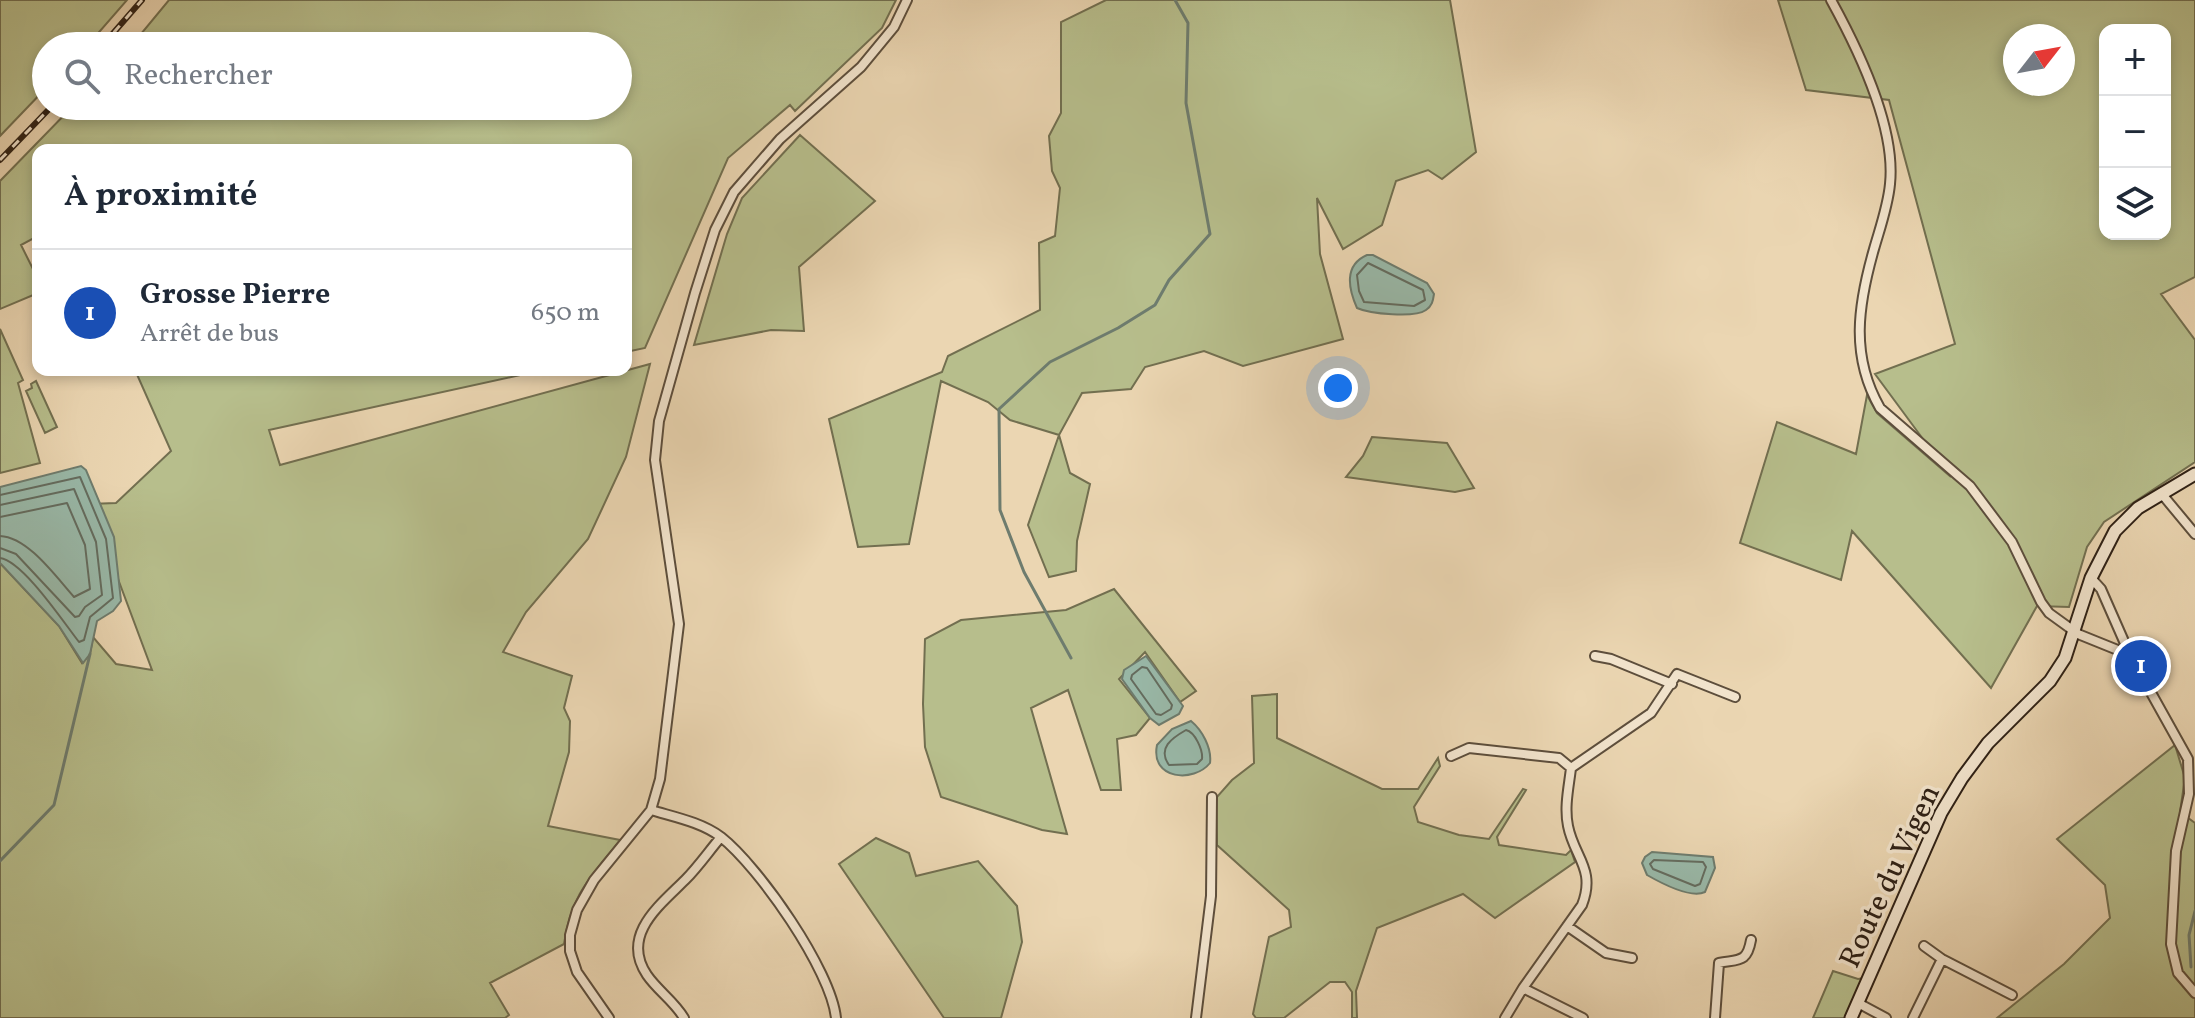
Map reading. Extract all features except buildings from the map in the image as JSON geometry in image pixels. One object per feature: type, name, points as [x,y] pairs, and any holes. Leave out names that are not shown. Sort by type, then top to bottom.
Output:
[{"type":"street","points":[[609,1018],[577,972],[570,951],[572,924],[594,880],[651,810],[660,779],[679,624],[656,482],[659,421],[715,230],[734,192],[780,139],[861,67],[894,27],[907,0]]},
{"type":"street","points":[[1831,0],[1856,48],[1877,105],[1890,165],[1890,183],[1870,261],[1860,318],[1863,374],[1880,408],[1970,486],[2012,542],[2049,613],[2074,632],[2130,655]]},
{"type":"street","name":"Route du Vigen","points":[[1851,1018],[1941,813],[1988,743],[2050,681],[2065,658],[2091,578],[2115,531],[2138,508],[2195,474]]},
{"type":"street","points":[[2161,493],[2195,534]]},
{"type":"street","points":[[2091,578],[2101,589],[2130,655],[2188,759],[2189,794],[2176,851],[2171,944],[2178,973],[2195,993]]},
{"type":"street","points":[[1595,656],[1611,659],[1672,684]]},
{"type":"street","points":[[1571,768],[1651,713],[1677,674],[1735,697]]},
{"type":"street","points":[[1451,756],[1469,748],[1559,758],[1571,768]]},
{"type":"street","points":[[1505,1018],[1582,905],[1586,894],[1583,861],[1567,824],[1571,768]]},
{"type":"street","points":[[1196,1018],[1211,896],[1212,797]]},
{"type":"street","points":[[651,810],[701,826],[721,837],[754,869],[804,944],[832,998],[836,1018]]},
{"type":"street","points":[[684,1018],[677,1005],[644,969],[640,956],[640,934],[648,916],[687,878],[721,837]]},
{"type":"street","points":[[1567,926],[1606,953],[1632,958]]},
{"type":"street","points":[[1715,1018],[1719,963],[1743,959],[1749,954],[1751,940]]},
{"type":"street","points":[[1924,946],[1942,959],[2012,995]]},
{"type":"street","points":[[1913,1018],[1942,959]]},
{"type":"street","points":[[1523,988],[1583,1018]]},
{"type":"street","points":[[1858,1003],[1886,1018]]},
{"type":"green space","points":[[0,0],[127,0],[99,32],[32,32],[32,103],[0,136]]},
{"type":"green space","points":[[169,0],[896,0],[882,28],[795,111],[790,105],[728,158],[645,348],[632,351],[632,144],[36,144],[59,120],[632,120],[632,32],[143,32]]},
{"type":"green space","points":[[1106,0],[1450,0],[1476,152],[1442,179],[1428,170],[1396,181],[1382,225],[1343,249],[1317,198],[1320,254],[1343,339],[1243,366],[1204,351],[1145,367],[1131,389],[1082,393],[1059,435],[1010,420],[988,402],[941,381],[909,544],[858,547],[829,419],[942,372],[948,356],[1040,310],[1039,243],[1055,236],[1060,188],[1052,171],[1049,136],[1061,113],[1061,22]]},
{"type":"green space","points":[[1778,0],[2195,0],[2195,277],[2161,294],[2195,340],[2195,462],[2104,522],[2087,547],[2069,607],[2037,606],[1991,688],[1852,531],[1841,580],[1740,543],[1777,422],[1856,454],[1867,395],[1877,413],[1951,477],[1875,374],[1955,344],[1889,100],[1806,90]]},
{"type":"green space","points":[[800,135],[875,201],[799,267],[804,331],[771,330],[694,345],[727,234],[742,198]]},
{"type":"green space","points":[[32,148],[32,239],[21,245],[32,267],[32,296],[0,309],[0,181]]},
{"type":"green space","points":[[0,329],[23,380],[18,383],[40,463],[0,473]]},
{"type":"green space","points":[[650,364],[626,457],[588,539],[526,612],[503,652],[572,676],[564,708],[570,721],[569,752],[548,826],[620,840],[577,899],[564,944],[490,983],[509,1015],[505,1018],[0,1018],[0,563],[59,626],[82,663],[90,654],[93,637],[116,664],[152,670],[90,504],[116,503],[171,451],[138,376],[516,376],[269,430],[280,465],[606,376],[632,376],[632,369]]},
{"type":"green space","points":[[36,381],[57,427],[45,433],[26,391]]},
{"type":"green space","points":[[1059,435],[1070,473],[1090,484],[1077,541],[1076,571],[1049,577],[1028,525]]},
{"type":"green space","points":[[1372,437],[1447,443],[1474,488],[1455,492],[1346,477],[1363,456]]},
{"type":"green space","points":[[1114,589],[1196,691],[1180,702],[1145,652],[1119,679],[1150,718],[1136,735],[1117,739],[1121,790],[1101,790],[1068,690],[1031,708],[1067,834],[1042,830],[941,797],[925,747],[925,639],[961,620],[1066,610]]},
{"type":"green space","points":[[1277,694],[1277,738],[1382,789],[1418,789],[1438,758],[1440,766],[1414,807],[1418,822],[1459,835],[1489,839],[1523,789],[1526,790],[1497,837],[1499,845],[1566,855],[1571,850],[1575,862],[1495,918],[1463,894],[1377,928],[1356,991],[1357,1018],[1352,1018],[1352,992],[1345,982],[1330,982],[1284,1018],[1256,1018],[1253,1014],[1269,937],[1291,927],[1289,910],[1217,845],[1216,798],[1232,780],[1254,763],[1252,696]]},
{"type":"green space","points":[[2175,745],[2185,778],[2180,812],[2195,823],[2195,1018],[1997,1018],[2064,964],[2110,918],[2105,885],[2057,839]]},
{"type":"green space","points":[[876,838],[909,853],[916,876],[978,861],[1017,906],[1022,942],[1001,1018],[944,1018],[839,864]]},
{"type":"green space","points":[[1833,971],[1864,978],[1848,1018],[1813,1018]]},
{"type":"water","points":[[1367,255],[1373,255],[1427,283],[1434,294],[1430,307],[1403,314],[1357,308],[1350,285],[1351,271]]},
{"type":"water","points":[[81,466],[86,470],[114,537],[121,601],[113,611],[97,621],[90,654],[83,663],[59,626],[0,563],[0,487]]},
{"type":"water","points":[[1146,656],[1183,706],[1179,714],[1159,725],[1150,718],[1122,679],[1124,670]]},
{"type":"water","points":[[1191,721],[1205,740],[1210,763],[1194,774],[1175,775],[1160,765],[1157,745],[1172,729]]},
{"type":"water","points":[[1652,852],[1713,857],[1715,868],[1705,892],[1684,892],[1647,875],[1642,863]]},
{"type":"waterway","points":[[1071,658],[1024,572],[1000,510],[999,409],[1050,362],[1118,328],[1155,305],[1169,280],[1210,234],[1186,103],[1188,23],[1175,0]]},
{"type":"waterway","points":[[0,861],[54,805],[90,654]]},
{"type":"waterway","points":[[2191,967],[2189,935],[2195,911]]},
{"type":"railway","points":[[114,32],[142,0]]},
{"type":"railway","points":[[0,160],[39,120]]},
{"type":"place","name":"Grosse Pierre","points":[[2141,666]]}]
